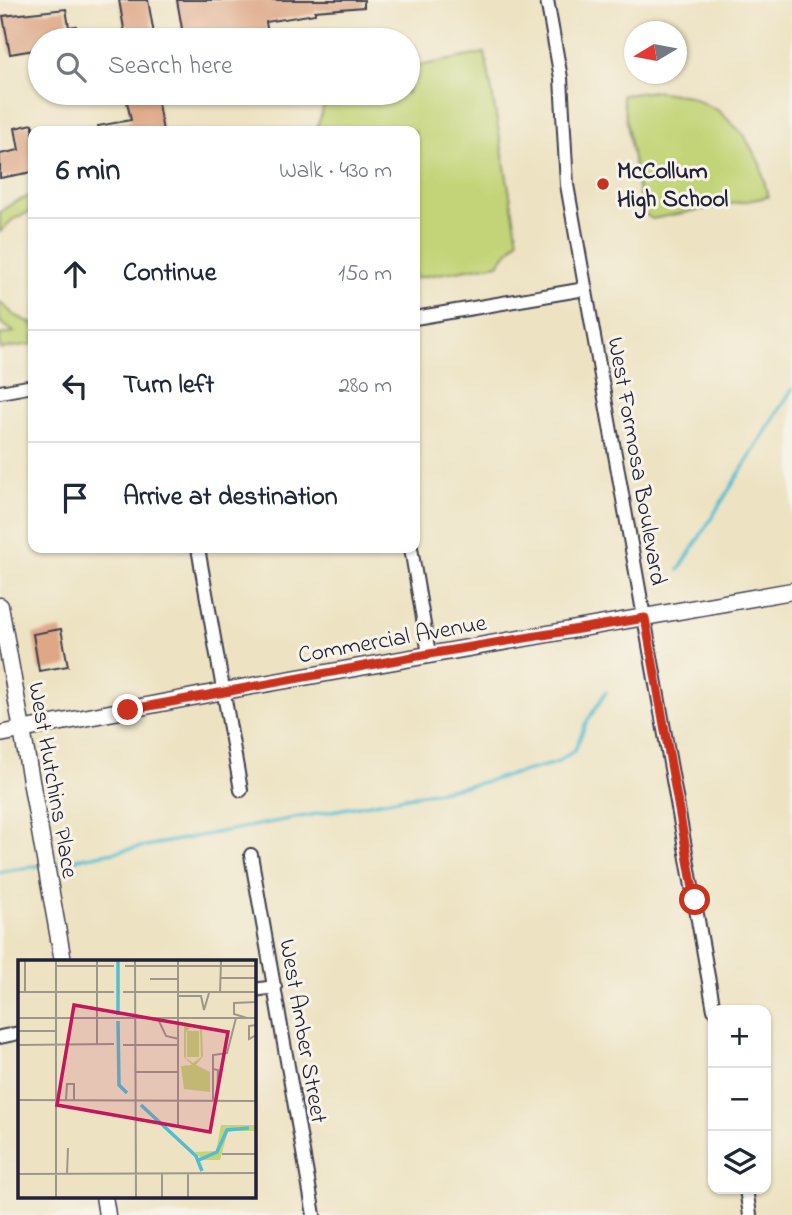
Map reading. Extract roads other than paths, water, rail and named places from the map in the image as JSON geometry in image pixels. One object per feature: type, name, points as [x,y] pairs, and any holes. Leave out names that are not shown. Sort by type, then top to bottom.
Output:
[{"type":"street","name":"West Formosa Boulevard","points":[[547,0],[561,78],[567,184],[713,1005]]},
{"type":"street","points":[[420,317],[585,289]]},
{"type":"street","points":[[0,391],[28,387]]},
{"type":"street","points":[[199,553],[241,790]]},
{"type":"street","points":[[412,553],[429,654]]},
{"type":"street","name":"Commercial Avenue","points":[[0,734],[223,691],[792,591]]},
{"type":"street","name":"West Hutchins Place","points":[[0,606],[63,960]]},
{"type":"street","name":"West Amber Street","points":[[251,855],[314,1215]]},
{"type":"street","points":[[256,990],[275,987]]},
{"type":"street","points":[[0,1037],[18,1033]]},
{"type":"street","points":[[747,1194],[750,1215]]},
{"type":"waterway","points":[[679,570],[792,389]]},
{"type":"waterway","points":[[50,864],[476,784],[556,763],[575,750],[586,723],[606,692]]},
{"type":"waterway","points":[[0,872],[43,865]]},
{"type":"place","name":"McCollum High School","points":[[603,184]]}]
